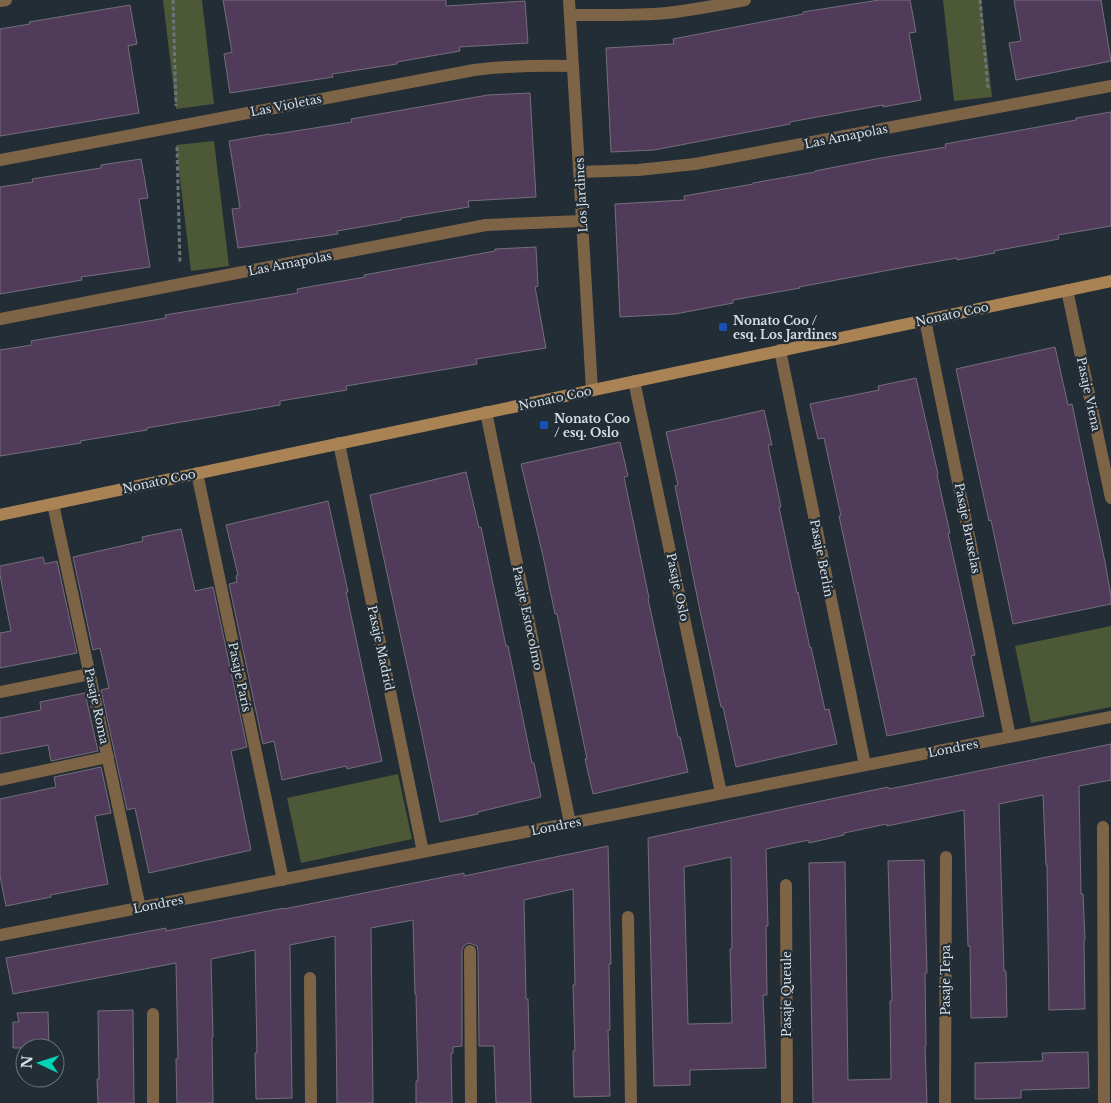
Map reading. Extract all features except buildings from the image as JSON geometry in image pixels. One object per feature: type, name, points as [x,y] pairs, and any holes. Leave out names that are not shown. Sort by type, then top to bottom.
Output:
[{"type":"main road","name":"Nonato Coo","points":[[0,515],[1111,281]]},
{"type":"street","points":[[0,1],[6,0]]},
{"type":"street","name":"Los Jardines","points":[[569,0],[592,390]]},
{"type":"street","points":[[570,16],[667,13],[745,0]]},
{"type":"street","name":"Las Violetas","points":[[0,160],[474,70],[533,65],[573,66]]},
{"type":"street","name":"Las Amapolas","points":[[579,172],[638,170],[695,164],[1111,86]]},
{"type":"street","name":"Las Amapolas","points":[[0,319],[486,225],[582,221]]},
{"type":"street","name":"Pasaje Viena","points":[[1067,290],[1111,498]]},
{"type":"street","name":"Pasaje Bruselas","points":[[925,320],[1010,737]]},
{"type":"street","name":"Pasaje Berlín","points":[[780,350],[865,765]]},
{"type":"street","name":"Pasaje Oslo","points":[[634,381],[721,793]]},
{"type":"street","name":"Pasaje Estocolmo","points":[[486,412],[570,823]]},
{"type":"street","name":"Pasaje Madrid","points":[[339,443],[423,852]]},
{"type":"street","name":"Pasaje París","points":[[197,473],[283,880]]},
{"type":"street","name":"Pasaje Roma","points":[[53,504],[140,908]]},
{"type":"street","points":[[0,692],[90,674]]},
{"type":"street","name":"Londres","points":[[0,935],[1111,717]]},
{"type":"street","points":[[0,780],[108,757]]},
{"type":"street","points":[[1102,827],[1104,1103]]},
{"type":"street","name":"Pasaje Tepa","points":[[945,1103],[946,857]]},
{"type":"street","name":"Pasaje Queule","points":[[786,885],[787,1103]]},
{"type":"street","points":[[628,917],[630,1103]]},
{"type":"street","points":[[470,951],[471,1103]]},
{"type":"street","points":[[310,978],[312,1103]]},
{"type":"street","points":[[153,1103],[154,1014]]},
{"type":"path","points":[[980,0],[989,109]]},
{"type":"green space","points":[[163,0],[202,0],[214,104],[176,109]]},
{"type":"green space","points":[[943,0],[981,0],[992,97],[954,101]]},
{"type":"green space","points":[[214,141],[229,266],[191,271],[176,145]]},
{"type":"green space","points":[[1111,626],[1111,707],[1031,723],[1015,646]]},
{"type":"green space","points":[[398,774],[412,839],[301,863],[287,798]]},
{"type":"place","name":"Nonato Coo / esq. Los Jardines","points":[[723,327]]},
{"type":"place","name":"Nonato Coo / esq. Oslo","points":[[544,425]]}]
